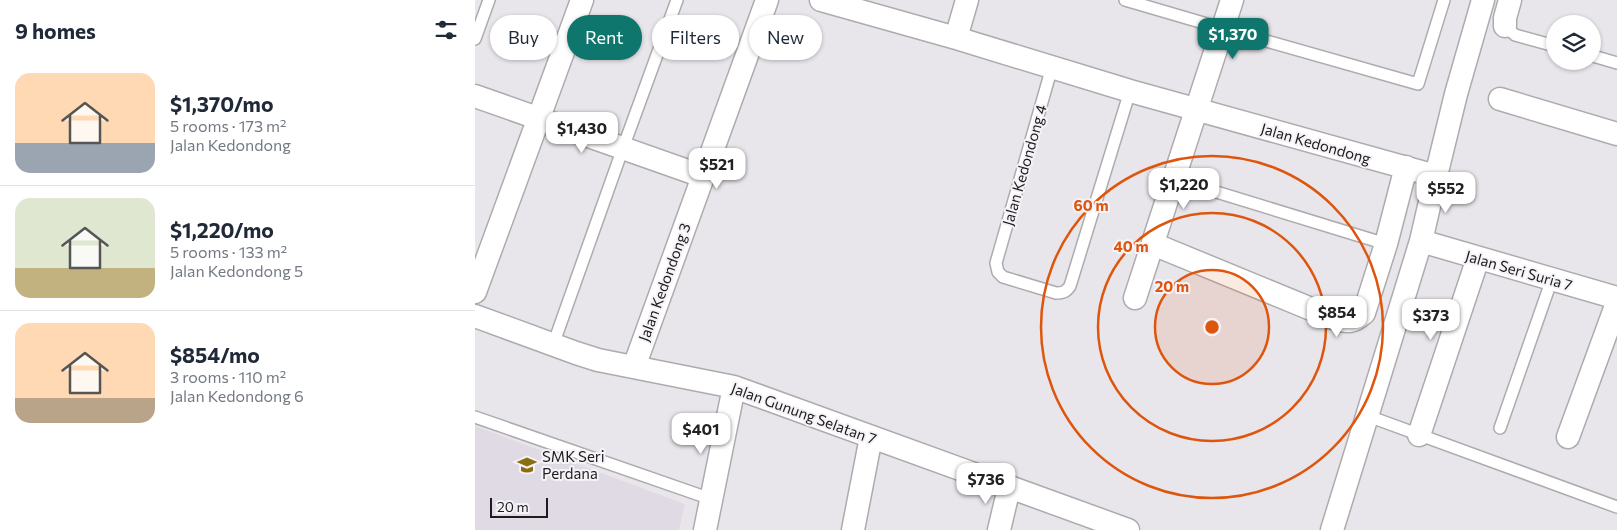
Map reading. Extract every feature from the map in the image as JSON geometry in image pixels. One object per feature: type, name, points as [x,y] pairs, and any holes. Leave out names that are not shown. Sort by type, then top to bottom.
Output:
[{"type":"street","points":[[475,292],[582,0]]},
{"type":"street","name":"Jalan Kedondong 3","points":[[634,367],[767,0]]},
{"type":"street","name":"Jalan Kedondong","points":[[821,0],[1197,110],[1435,176]]},
{"type":"street","points":[[955,38],[967,0]]},
{"type":"street","points":[[1135,298],[1224,30],[1232,0]]},
{"type":"street","points":[[1332,530],[1421,241],[1456,94],[1483,0]]},
{"type":"street","points":[[1505,26],[1505,18],[1510,0]]},
{"type":"street","points":[[475,96],[702,176]]},
{"type":"street","points":[[1500,99],[1617,134]]},
{"type":"street","points":[[1153,244],[1324,314],[1349,322],[1364,313],[1386,244],[1406,167]]},
{"type":"street","name":"Jalan Seri Suria 7","points":[[1421,241],[1617,298]]},
{"type":"street","points":[[1419,435],[1479,258]]},
{"type":"street","points":[[1568,437],[1617,303]]},
{"type":"street","name":"Jalan Gunung Selatan 7","points":[[475,317],[590,358],[734,386],[1128,530]]},
{"type":"street","points":[[705,530],[734,386]]},
{"type":"street","points":[[853,530],[871,437]]},
{"type":"street","points":[[999,530],[1009,488]]},
{"type":"lane","points":[[475,39],[489,0]]},
{"type":"lane","points":[[553,345],[677,0]]},
{"type":"lane","points":[[1125,0],[1224,30],[1418,84],[1443,0]]},
{"type":"lane","points":[[1505,26],[1515,34],[1546,43]]},
{"type":"lane","points":[[1601,58],[1617,63]]},
{"type":"lane","name":"Jalan Kedondong 4","points":[[1052,67],[995,263],[998,272],[1003,277],[1056,293],[1063,293],[1068,289],[1131,91]]},
{"type":"lane","points":[[1174,179],[1386,244]]},
{"type":"lane","points":[[1500,428],[1552,279]]},
{"type":"lane","points":[[1368,416],[1617,507]]},
{"type":"lane","points":[[475,417],[711,499]]},
{"type":"shaded area","name":"SMK Seri Perdana","points":[[475,426],[685,504],[679,530],[475,530]]},
{"type":"place","name":"SMK Seri Perdana","points":[[527,465]]}]
